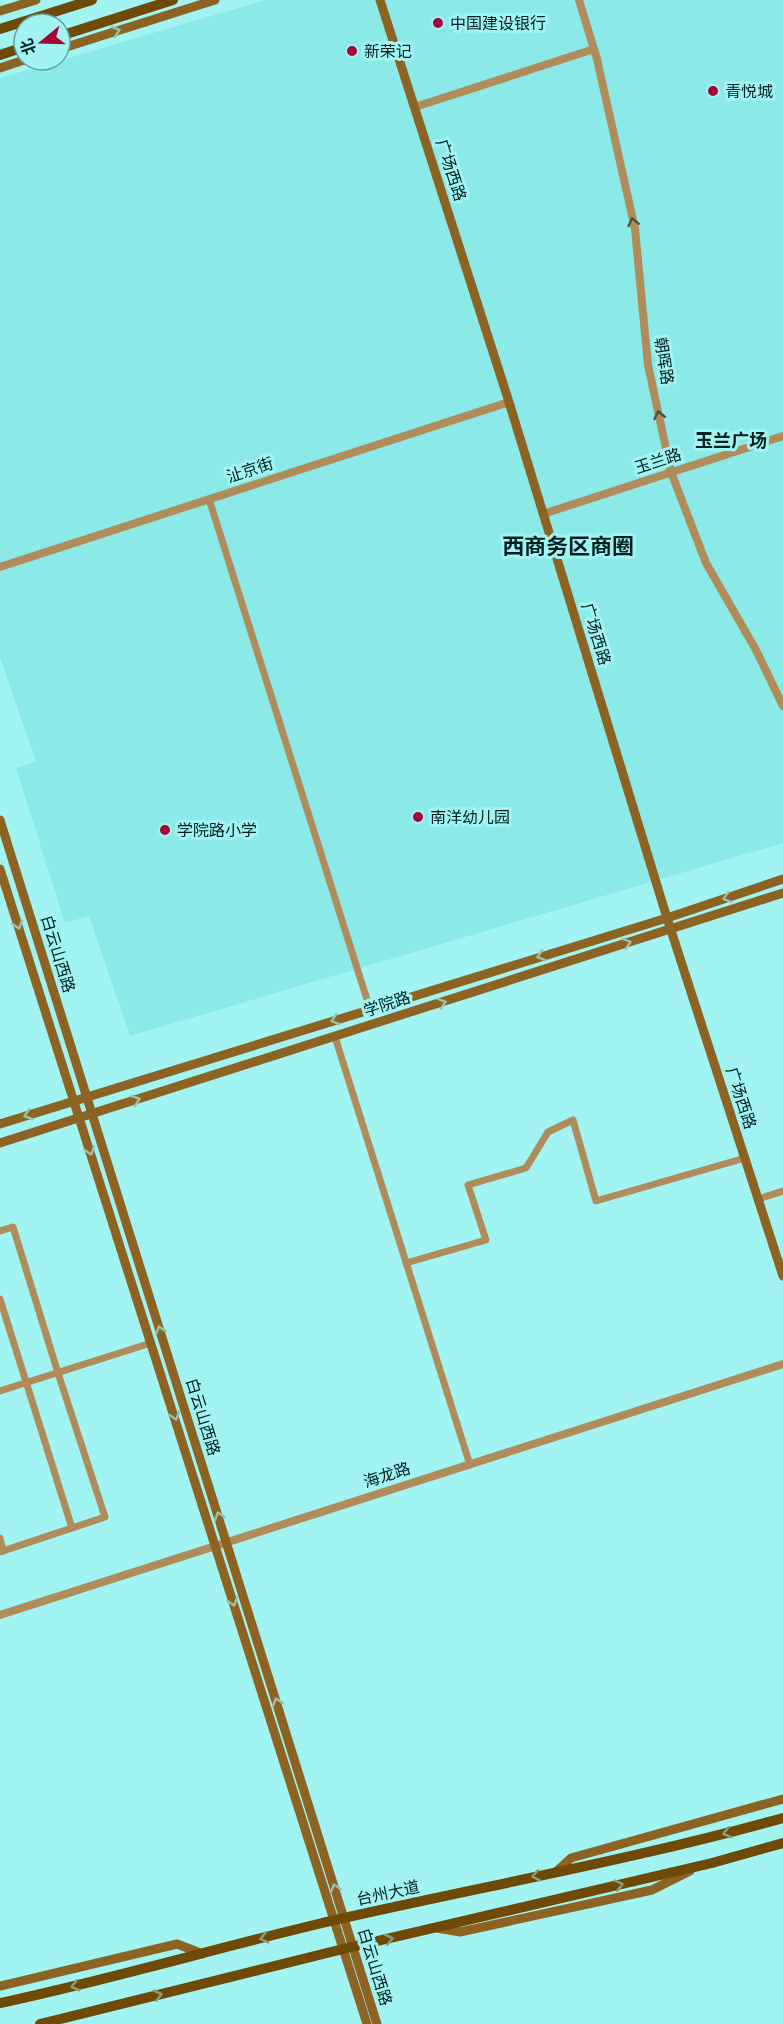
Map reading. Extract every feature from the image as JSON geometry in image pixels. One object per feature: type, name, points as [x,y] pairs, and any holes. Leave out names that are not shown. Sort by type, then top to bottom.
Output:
[{"type":"main road","points":[[0,11],[36,0]]},
{"type":"main road","points":[[0,29],[92,0]]},
{"type":"main road","points":[[72,32],[173,0]]},
{"type":"main road","points":[[72,45],[215,0]]},
{"type":"main road","name":"广场西路","points":[[380,0],[509,402],[667,918],[783,1276]]},
{"type":"main road","name":"白云山西路","points":[[0,820],[227,1542],[348,1948],[367,2024]]},
{"type":"main road","name":"白云山西路","points":[[0,869],[216,1546],[339,1919]]},
{"type":"main road","name":"学院路","points":[[0,1124],[667,918],[783,879]]},
{"type":"main road","name":"学院路","points":[[0,1143],[783,893]]},
{"type":"main road","points":[[557,1871],[571,1858],[783,1799]]},
{"type":"main road","name":"台州大道","points":[[0,2003],[64,1989],[339,1919],[713,1837],[783,1818]]},
{"type":"main road","points":[[40,2024],[67,2020],[348,1948],[700,1866],[783,1844]]},
{"type":"main road","points":[[0,1986],[177,1944],[203,1954]]},
{"type":"main road","name":"白云山西路","points":[[348,1948],[377,2024]]},
{"type":"street","name":"朝晖路","points":[[579,0],[594,49],[635,229],[648,365],[671,472],[706,562],[756,650],[783,706]]},
{"type":"street","points":[[415,106],[594,49]]},
{"type":"street","name":"沚京街","points":[[0,567],[509,402]]},
{"type":"street","name":"玉兰路","points":[[543,514],[783,436]]},
{"type":"street","points":[[209,499],[370,1010]]},
{"type":"street","points":[[335,1037],[470,1465]]},
{"type":"street","points":[[406,1263],[486,1240],[468,1185],[526,1168],[548,1132],[573,1120],[596,1201],[745,1158]]},
{"type":"street","points":[[758,1199],[783,1191]]},
{"type":"street","points":[[0,1231],[13,1227],[105,1517],[2,1552],[0,1538]]},
{"type":"street","points":[[0,1299],[72,1528]]},
{"type":"street","points":[[0,1391],[152,1343]]},
{"type":"street","name":"海龙路","points":[[0,1615],[783,1364]]},
{"type":"shaded area","points":[[265,0],[783,0],[783,843],[130,1036],[89,916],[65,923],[16,768],[36,762],[0,657],[0,78],[20,72],[72,72],[72,57]]},
{"type":"place","name":"中国建设银行","points":[[438,23]]},
{"type":"place","name":"新荣记","points":[[352,51]]},
{"type":"place","name":"青悦城","points":[[713,91]]},
{"type":"place","name":"南洋幼儿园","points":[[418,817]]},
{"type":"place","name":"学院路小学","points":[[165,830]]},
{"type":"district","name":"玉兰广场","points":[[731,441]]},
{"type":"district","name":"西商务区商圈","points":[[568,546]]}]
